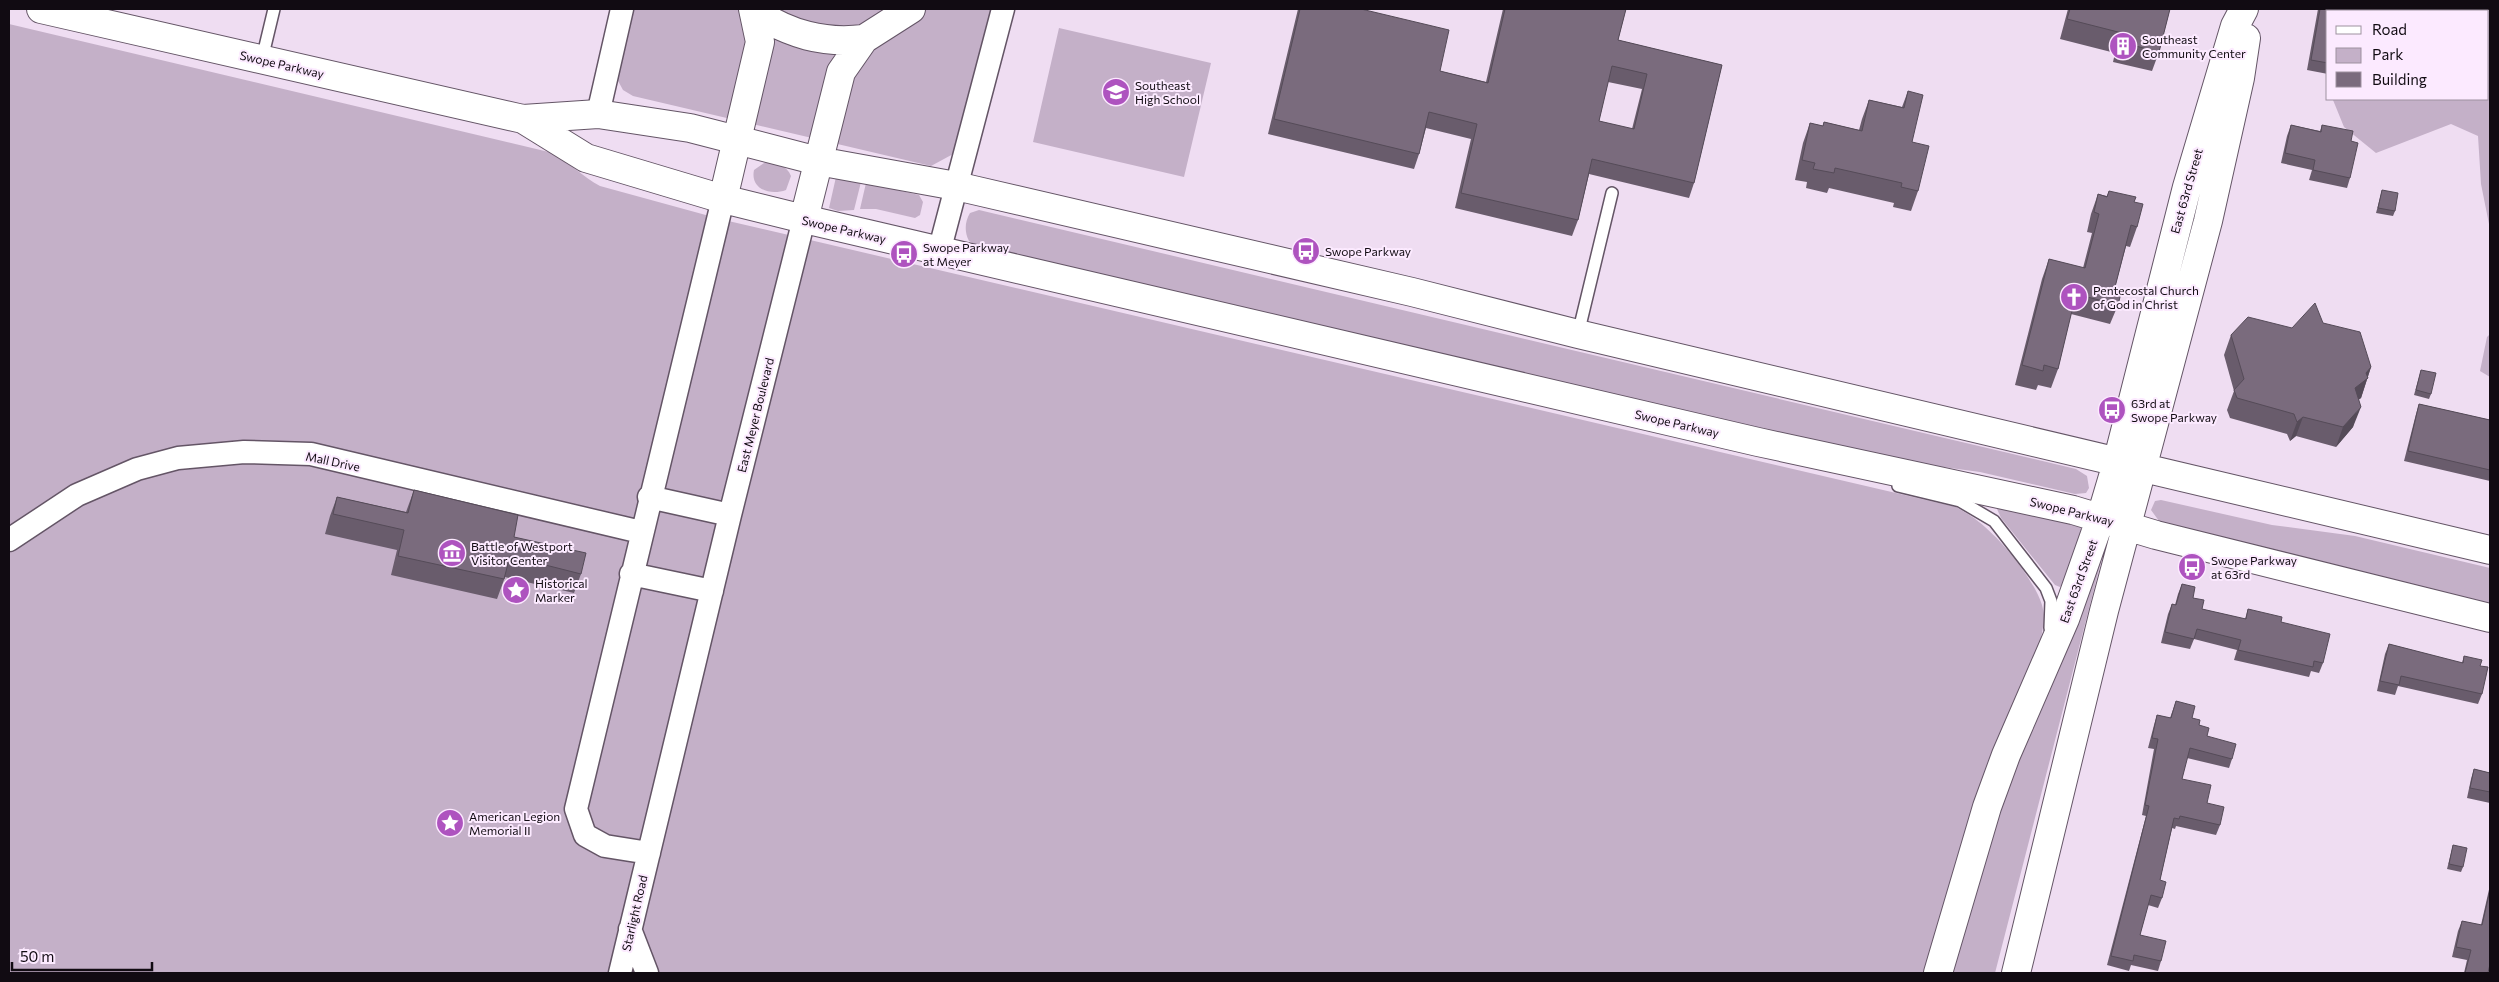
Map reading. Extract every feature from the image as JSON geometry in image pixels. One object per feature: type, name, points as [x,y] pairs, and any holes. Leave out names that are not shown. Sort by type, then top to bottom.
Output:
[{"type":"main road","name":"Swope Parkway","points":[[41,9],[523,119],[598,114],[690,128],[818,161],[956,186],[1412,292],[1578,334],[2490,550]]},
{"type":"main road","name":"East Meyer Boulevard","points":[[804,219],[841,72],[864,39],[911,9]]},
{"type":"main road","name":"East 63rd Street","points":[[1938,973],[1966,872],[2006,755],[2065,619],[2101,517],[2117,463],[2187,187],[2235,26],[2244,9]]},
{"type":"main road","name":"East 63rd Street","points":[[2016,973],[2104,611],[2208,221],[2240,78],[2250,9]]},
{"type":"main road","points":[[754,10],[792,32],[821,40],[842,42],[864,39]]},
{"type":"main road","points":[[722,199],[760,42],[754,10]]},
{"type":"main road","name":"Swope Parkway","points":[[523,119],[586,158],[722,199],[939,252],[1758,442],[2101,517],[2156,535],[2490,618]]},
{"type":"street","points":[[598,114],[622,9]]},
{"type":"street","points":[[939,252],[1003,9]]},
{"type":"street","points":[[649,853],[605,846],[586,835],[576,809],[649,497],[722,199]]},
{"type":"street","name":"East Meyer Boulevard","points":[[649,853],[730,515],[804,219]]},
{"type":"street","name":"Mall Drive","points":[[9,540],[77,495],[137,468],[178,458],[244,452],[311,454],[641,532]]},
{"type":"street","points":[[649,497],[730,515]]},
{"type":"street","points":[[631,574],[712,591]]},
{"type":"street","name":"Starlight Road","points":[[620,973],[649,853]]},
{"type":"street","points":[[630,929],[647,973]]},
{"type":"lane","points":[[262,59],[274,9]]},
{"type":"lane","points":[[1578,334],[1612,193]]},
{"type":"lane","points":[[1758,442],[1815,464],[1857,476]]},
{"type":"lane","points":[[1885,483],[1960,501],[1994,521],[2046,588],[2051,601],[2051,627],[2006,755]]},
{"type":"green space","points":[[634,9],[994,9],[955,153],[931,166],[633,96],[623,90],[617,79]]},
{"type":"green space","points":[[2490,9],[2490,229],[2481,184],[2478,136],[2451,124],[2376,153],[2344,127],[2333,100],[2489,100],[2489,10],[2376,10]]},
{"type":"green space","points":[[9,24],[553,153],[600,186],[724,220],[1956,507],[1974,518],[2006,548],[2032,583],[2042,605],[2044,621],[2039,647],[1929,973],[9,973]]},
{"type":"green space","points":[[1059,28],[1211,63],[1184,177],[1033,142]]},
{"type":"green space","points":[[764,163],[780,165],[787,169],[791,176],[786,190],[774,192],[758,186],[755,182],[754,170]]},
{"type":"green space","points":[[836,177],[861,182],[854,210],[838,211],[829,208]]},
{"type":"green space","points":[[866,183],[919,195],[923,202],[920,215],[915,218],[876,209],[860,209]]},
{"type":"green space","points":[[979,210],[2076,469],[2087,476],[2089,488],[2086,493],[2075,494],[1980,472],[1876,458],[974,244],[967,238],[966,223],[970,213]]},
{"type":"green space","points":[[2490,334],[2490,377],[2480,371],[2487,337]]},
{"type":"green space","points":[[2161,500],[2272,525],[2355,536],[2490,568],[2490,603],[2169,525],[2159,521],[2151,510],[2155,501]]},
{"type":"green space","points":[[2001,507],[2077,524],[2081,527],[2081,533],[2063,584],[2060,587],[2055,585],[2001,518],[1997,509]]},
{"type":"green space","points":[[2094,559],[2101,562],[1995,973],[1953,973],[1995,821]]},
{"type":"building","points":[[1300,9],[1361,9],[1449,30],[1440,71],[1488,83],[1505,9],[1626,9],[1618,40],[1722,65],[1694,183],[1592,159],[1578,220],[1461,193],[1477,124],[1429,112],[1419,154],[1274,119]],"holes":[[[1612,66],[1647,74],[1634,129],[1599,121]]]},
{"type":"building","points":[[2070,9],[2170,9],[2159,52],[2120,42],[2122,33],[2067,19]]},
{"type":"building","points":[[2320,9],[2347,9],[2326,10],[2326,63],[2311,60]]},
{"type":"building","points":[[1908,91],[1923,95],[1912,142],[1929,146],[1918,191],[1901,187],[1902,183],[1835,168],[1834,173],[1813,169],[1815,163],[1802,160],[1810,123],[1823,126],[1824,122],[1862,131],[1869,100],[1904,108]]},
{"type":"building","points":[[2291,125],[2321,132],[2322,125],[2353,131],[2351,141],[2358,143],[2350,178],[2313,170],[2315,160],[2285,153]]},
{"type":"building","points":[[2382,190],[2398,193],[2395,211],[2378,208]]},
{"type":"building","name":"Pentecostal Church of God in Christ","points":[[2109,191],[2136,197],[2134,202],[2143,204],[2137,227],[2131,225],[2115,287],[2122,289],[2118,305],[2076,294],[2058,369],[2044,365],[2043,371],[2022,365],[2049,259],[2085,268],[2099,214],[2094,212],[2098,194],[2107,197]]},
{"type":"building","points":[[2315,303],[2323,323],[2360,332],[2371,367],[2366,373],[2368,378],[2355,388],[2361,407],[2343,427],[2303,417],[2297,422],[2294,414],[2237,398],[2234,390],[2244,379],[2231,335],[2248,317],[2292,328]]},
{"type":"building","points":[[2421,370],[2436,373],[2431,394],[2416,390]]},
{"type":"building","points":[[2419,404],[2490,420],[2490,470],[2408,451]]},
{"type":"building","points":[[414,490],[518,515],[514,537],[586,553],[581,574],[510,556],[504,579],[398,556],[404,530],[333,514],[337,497],[408,513]]},
{"type":"building","points":[[2182,584],[2195,587],[2193,598],[2204,600],[2202,609],[2246,619],[2248,609],[2282,617],[2281,622],[2330,634],[2323,663],[2314,661],[2313,667],[2238,650],[2241,640],[2197,629],[2194,639],[2165,632],[2172,604],[2176,605]]},
{"type":"building","points":[[2389,644],[2463,663],[2464,656],[2482,660],[2480,666],[2488,667],[2482,694],[2401,676],[2399,685],[2380,681]]},
{"type":"building","points":[[2176,701],[2195,706],[2192,718],[2200,720],[2199,725],[2209,728],[2207,736],[2236,744],[2232,759],[2190,748],[2182,779],[2211,785],[2207,803],[2224,807],[2220,825],[2180,816],[2179,819],[2174,818],[2160,880],[2166,882],[2162,898],[2151,895],[2140,935],[2166,941],[2161,961],[2134,955],[2133,961],[2111,956],[2149,806],[2145,805],[2158,739],[2152,738],[2157,715],[2171,718]]},
{"type":"building","points":[[2474,769],[2490,773],[2490,792],[2470,788]]},
{"type":"building","points":[[2453,845],[2467,848],[2463,867],[2449,864]]},
{"type":"building","points":[[2490,890],[2490,964],[2488,973],[2465,973],[2471,950],[2456,947],[2462,921],[2482,925]]},
{"type":"place","name":"Southeast Community Center","points":[[2123,46]]},
{"type":"place","name":"Southeast High School","points":[[1116,92]]},
{"type":"place","name":"Swope Parkway","points":[[1306,251]]},
{"type":"place","name":"Swope Parkway at Meyer","points":[[904,254]]},
{"type":"place","name":"Pentecostal Church of God in Christ","points":[[2074,297]]},
{"type":"place","name":"63rd at Swope Parkway","points":[[2112,410]]},
{"type":"place","name":"Battle of Westport Visitor Center","points":[[452,553]]},
{"type":"place","name":"Swope Parkway at 63rd","points":[[2192,567]]},
{"type":"place","name":"Historical Marker","points":[[516,590]]},
{"type":"place","name":"American Legion Memorial II","points":[[450,823]]}]
